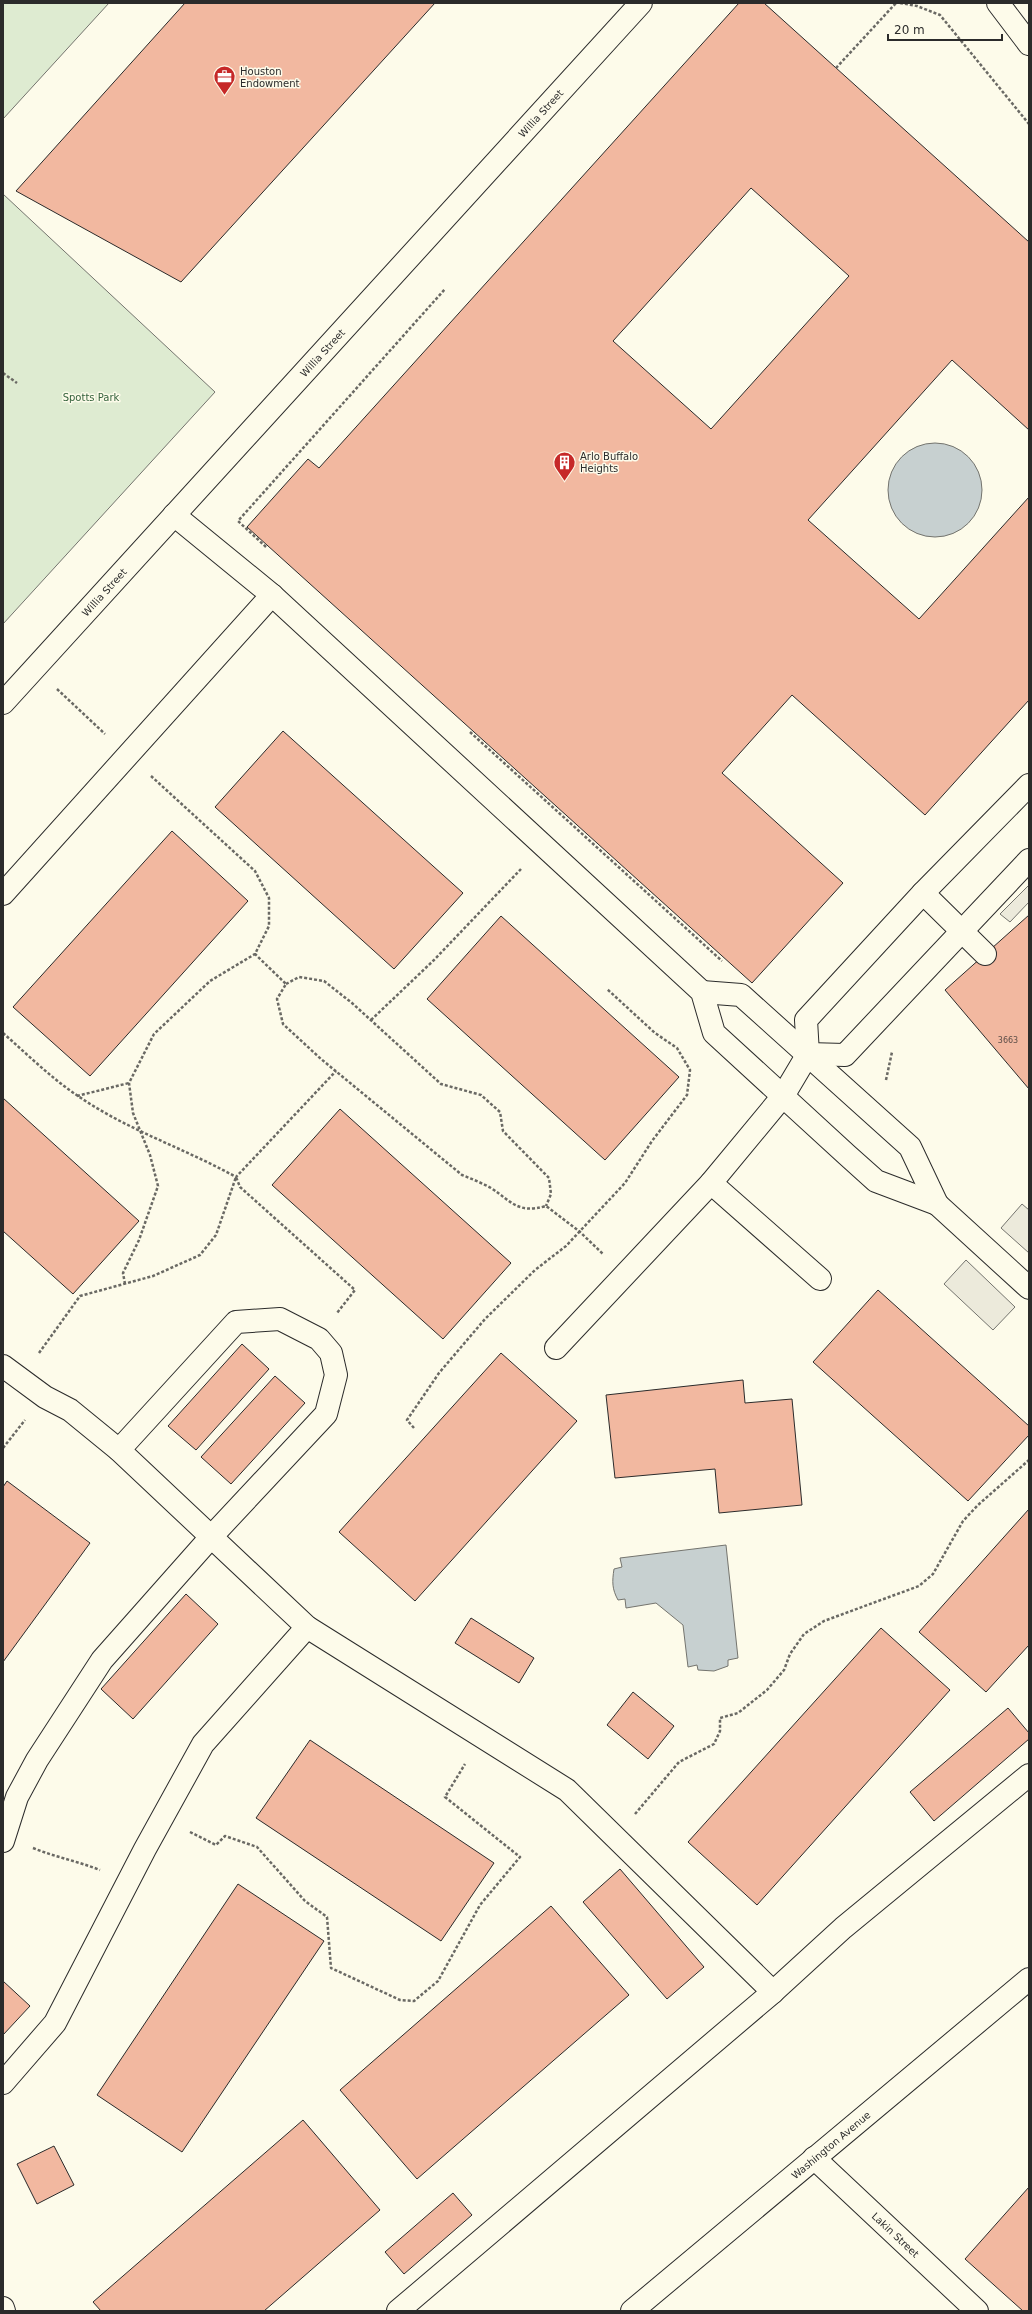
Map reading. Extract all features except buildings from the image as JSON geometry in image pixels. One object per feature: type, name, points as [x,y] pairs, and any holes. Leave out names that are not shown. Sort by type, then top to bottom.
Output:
[{"type":"street","name":"Willia Street","points":[[3,703],[641,3]]},
{"type":"street","points":[[998,3],[1029,44]]},
{"type":"street","points":[[174,516],[272,595],[702,992],[714,1033],[876,1181],[937,1204],[1029,1288]]},
{"type":"street","points":[[3,894],[272,595]]},
{"type":"street","points":[[556,1348],[711,1183],[783,1096],[808,1054],[806,1020],[923,893],[1029,785]]},
{"type":"street","points":[[808,1054],[845,1055],[1029,860]]},
{"type":"street","points":[[923,893],[985,954]]},
{"type":"street","points":[[702,992],[741,995],[808,1054],[910,1147],[937,1204]]},
{"type":"street","points":[[711,1183],[820,1279]]},
{"type":"street","points":[[4,1839],[17,1797],[37,1760],[102,1660],[211,1537],[326,1414],[336,1375],[331,1353],[319,1340],[280,1319],[236,1322],[119,1450]]},
{"type":"street","points":[[3,1366],[45,1397],[70,1410],[119,1450],[307,1627],[567,1790],[773,1992]]},
{"type":"street","points":[[3,2083],[55,2023],[162,1817],[203,1744],[307,1627]]},
{"type":"street","points":[[398,2311],[773,1992],[843,1928],[1029,1775]]},
{"type":"street","name":"Washington Avenue","points":[[632,2311],[1029,1979]]},
{"type":"street","name":"Lakin Street","points":[[814,2158],[977,2311]]},
{"type":"path","points":[[836,68],[896,3]]},
{"type":"path","points":[[900,3],[917,6],[940,15],[1029,124]]},
{"type":"path","points":[[267,548],[238,521],[445,289]]},
{"type":"path","points":[[3,374],[17,383]]},
{"type":"path","points":[[35,669],[255,871],[269,898],[269,926],[255,954],[210,981],[154,1034],[129,1082],[133,1112],[150,1155],[158,1186],[139,1240],[123,1273],[125,1284]]},
{"type":"path","points":[[468,730],[722,961],[730,964]]},
{"type":"path","points":[[371,1020],[434,960],[544,846]]},
{"type":"path","points":[[255,954],[286,984]]},
{"type":"path","points":[[299,976],[324,981],[371,1020],[441,1084],[481,1095],[500,1112],[503,1131],[549,1178],[551,1194],[546,1206],[532,1210],[514,1206],[490,1188],[462,1175],[336,1071],[283,1024],[277,999],[286,984],[299,976]]},
{"type":"path","points":[[414,1428],[407,1420],[439,1373],[485,1319],[535,1270],[566,1246],[625,1183],[652,1140],[687,1095],[690,1070],[677,1048],[655,1033],[607,989]]},
{"type":"path","points":[[3,1033],[77,1096],[140,1132],[211,1163],[236,1177],[240,1187],[355,1290],[319,1340]]},
{"type":"path","points":[[21,1379],[80,1296],[153,1276],[200,1255],[216,1235],[236,1177],[336,1071]]},
{"type":"path","points":[[77,1096],[129,1082]]},
{"type":"path","points":[[546,1206],[579,1232]]},
{"type":"path","points":[[616,1838],[678,1762],[714,1744],[720,1731],[720,1718],[738,1713],[767,1690],[784,1670],[790,1654],[804,1634],[824,1621],[919,1586],[933,1574],[964,1521],[978,1505],[1029,1460]]},
{"type":"path","points":[[162,1817],[216,1845],[225,1836],[257,1848],[305,1901],[327,1917],[331,1968],[400,2000],[414,2001],[438,1981],[480,1906],[520,1857],[445,1797],[482,1736]]},
{"type":"path","points":[[4,1839],[55,1857],[71,1859],[129,1880]]},
{"type":"green space","points":[[3,3],[109,3],[3,119]]},
{"type":"green space","name":"Spotts Park","points":[[3,194],[215,392],[3,624]]},
{"type":"shaded area","points":[[935,443],[953,447],[968,457],[978,472],[982,490],[978,508],[968,523],[953,533],[935,537],[917,533],[902,523],[892,508],[888,490],[892,472],[902,457],[917,447]]},
{"type":"shaded area","points":[[1029,885],[1029,902],[1010,922],[1000,914]]},
{"type":"shaded area","points":[[1022,1204],[1029,1210],[1029,1253],[1001,1228]]},
{"type":"shaded area","points":[[966,1260],[1015,1307],[993,1330],[944,1284]]},
{"type":"shaded area","points":[[726,1545],[738,1658],[728,1660],[728,1666],[714,1671],[698,1670],[697,1665],[688,1667],[683,1625],[656,1603],[626,1608],[625,1599],[618,1600],[614,1589],[614,1569],[622,1567],[620,1558]]},
{"type":"place","name":"Houston Endowment","points":[[225,96]]},
{"type":"place","name":"Arlo Buffalo Heights","points":[[564,482]]}]
